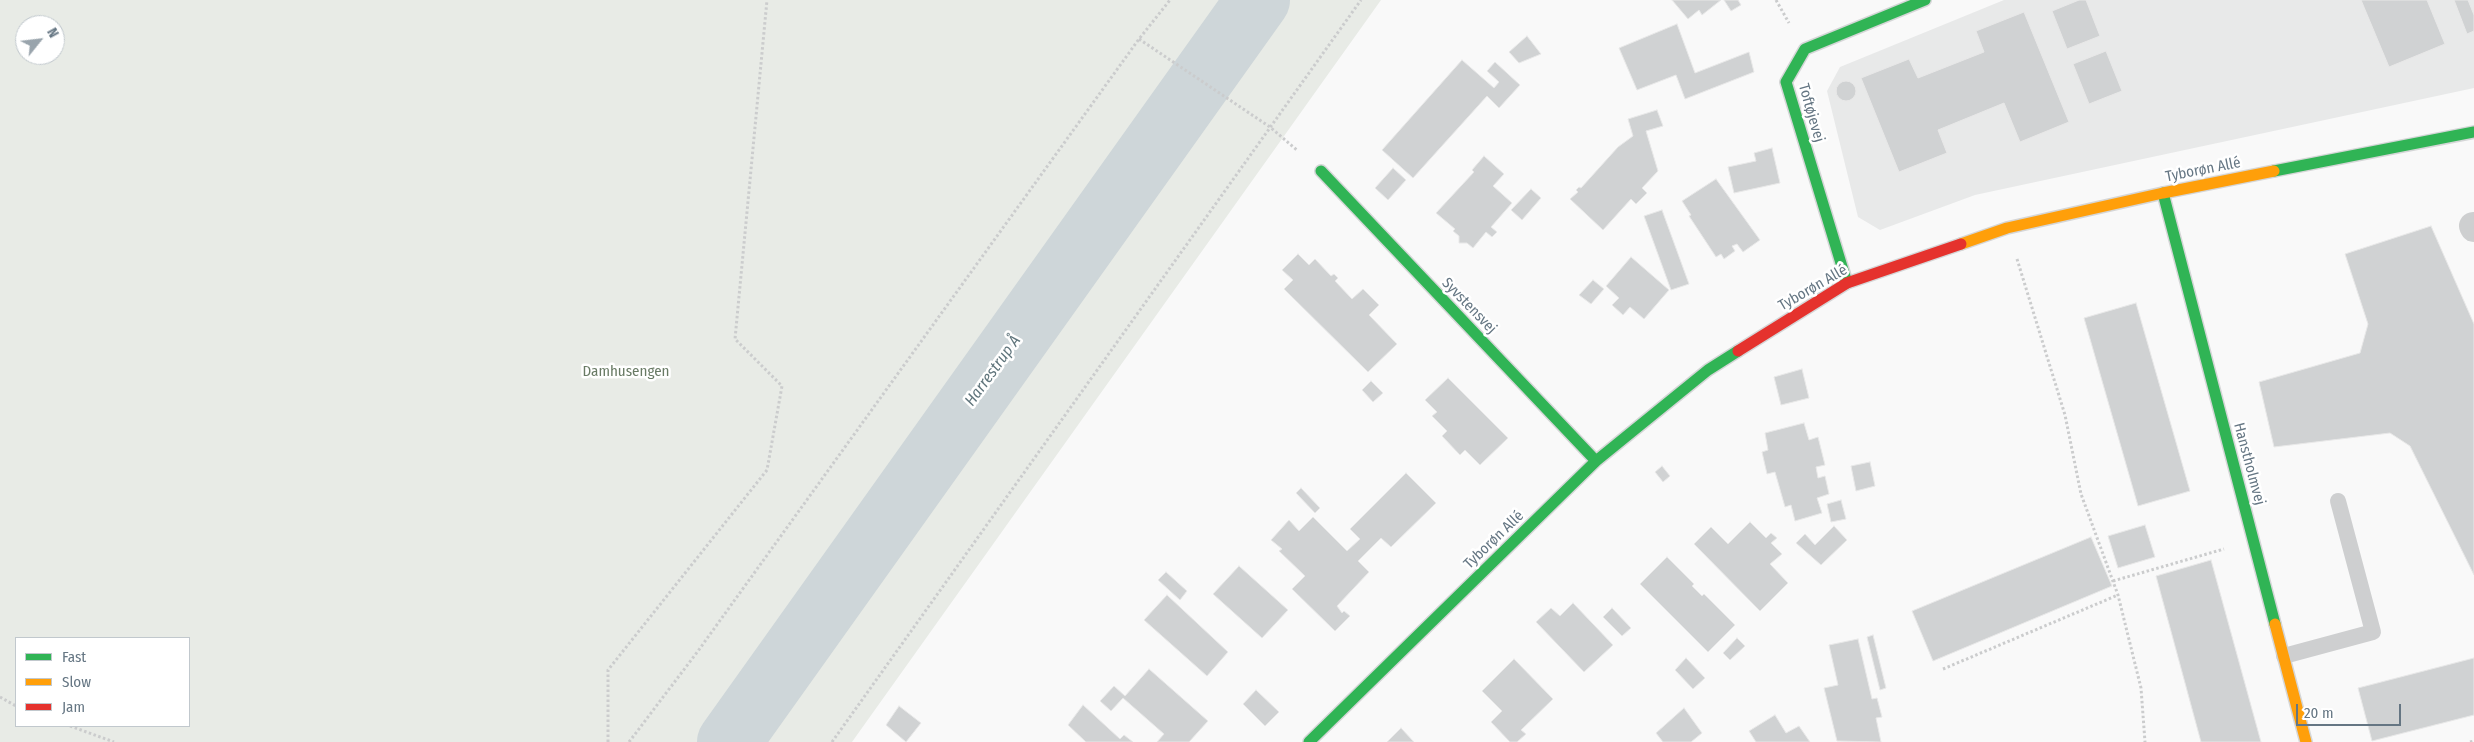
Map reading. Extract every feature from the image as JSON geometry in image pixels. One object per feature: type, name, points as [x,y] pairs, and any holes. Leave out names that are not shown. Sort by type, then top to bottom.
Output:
[{"type":"street","name":"Toftøjevej","points":[[1847,283],[1786,82],[1805,49],[1924,0]]},
{"type":"street","name":"Tyborøn Allé","points":[[1309,742],[1596,461],[1708,370],[1847,283],[2007,228],[2163,192],[2474,132]]},
{"type":"street","name":"Syvstensvej","points":[[1321,171],[1596,461]]},
{"type":"street","name":"Hanstholmvej","points":[[2163,192],[2306,742]]},
{"type":"lane","points":[[2284,656],[2373,632],[2338,501]]},
{"type":"path","points":[[608,742],[608,670],[767,470],[782,386],[735,339],[767,0]]},
{"type":"path","points":[[630,742],[704,643],[1139,39],[1170,0]]},
{"type":"path","points":[[832,742],[917,626],[1361,0]]},
{"type":"path","points":[[1139,39],[1270,127],[1297,151]]},
{"type":"path","points":[[2007,228],[2065,415],[2081,494],[2118,595],[2142,688],[2145,742]]},
{"type":"path","points":[[2113,581],[2254,541]]},
{"type":"path","points":[[1943,669],[2118,595]]},
{"type":"path","points":[[0,697],[15,705]]},
{"type":"path","points":[[73,727],[114,742]]},
{"type":"path","points":[[2470,742],[2474,740]]},
{"type":"shaded area","points":[[2004,0],[2474,0],[2474,88],[1975,195],[1880,230],[1858,217],[1827,91],[1840,67]]},
{"type":"green space","name":"Damhusengen","points":[[0,0],[1381,0],[852,742],[0,742]]},
{"type":"building","points":[[1672,0],[1721,0],[1702,15],[1699,10],[1688,19]]},
{"type":"building","points":[[1724,0],[1738,0],[1741,5],[1731,11]]},
{"type":"building","points":[[2079,0],[2086,0],[2100,36],[2067,49],[2052,11]]},
{"type":"building","points":[[2361,0],[2427,0],[2445,44],[2389,67]]},
{"type":"building","points":[[2454,0],[2468,0],[2474,15],[2474,31],[2467,34]]},
{"type":"building","points":[[2024,12],[2069,122],[2020,142],[2004,103],[1938,130],[1947,153],[1899,172],[1861,78],[1909,59],[1918,78],[1984,52],[1976,31]]},
{"type":"building","points":[[1677,24],[1695,73],[1749,52],[1754,72],[1685,99],[1676,75],[1637,90],[1619,48]]},
{"type":"building","points":[[1527,36],[1541,54],[1519,63],[1509,52]]},
{"type":"building","points":[[2106,51],[2122,91],[2089,104],[2073,64]]},
{"type":"building","points":[[1462,60],[1494,88],[1499,82],[1487,71],[1495,62],[1520,85],[1499,108],[1487,96],[1413,178],[1382,150]]},
{"type":"building","points":[[1846,81],[1853,84],[1856,91],[1853,98],[1846,101],[1839,98],[1836,91],[1839,84]]},
{"type":"building","points":[[1657,110],[1663,126],[1646,131],[1658,171],[1642,188],[1647,193],[1636,204],[1631,199],[1603,230],[1570,199],[1578,192],[1576,190],[1579,187],[1581,188],[1618,147],[1633,136],[1628,119]]},
{"type":"building","points":[[1772,148],[1780,183],[1734,193],[1728,167],[1756,161],[1754,153]]},
{"type":"building","points":[[1484,156],[1504,174],[1493,186],[1512,203],[1491,227],[1497,232],[1492,237],[1486,232],[1473,248],[1467,243],[1459,243],[1459,236],[1453,231],[1455,229],[1436,213],[1474,172],[1472,170]]},
{"type":"building","points":[[1393,168],[1406,180],[1388,200],[1375,188]]},
{"type":"building","points":[[1716,179],[1760,240],[1743,252],[1737,244],[1732,246],[1735,251],[1724,259],[1721,254],[1716,257],[1689,216],[1691,215],[1682,201]]},
{"type":"building","points":[[1531,189],[1541,198],[1522,220],[1511,210]]},
{"type":"building","points":[[1662,210],[1689,284],[1671,290],[1644,216]]},
{"type":"building","points":[[2431,226],[2474,324],[2474,575],[2410,446],[2390,433],[2274,447],[2259,382],[2360,353],[2368,324],[2345,254]]},
{"type":"building","points":[[1298,254],[1309,265],[1315,259],[1331,276],[1334,274],[1338,278],[1335,281],[1352,299],[1363,289],[1379,305],[1369,315],[1397,344],[1368,372],[1284,289],[1293,280],[1282,270]]},
{"type":"building","points":[[1631,257],[1669,290],[1644,319],[1630,307],[1623,315],[1612,305],[1619,298],[1606,286]]},
{"type":"building","points":[[1593,280],[1604,289],[1591,304],[1579,295]]},
{"type":"building","points":[[2136,303],[2190,491],[2138,506],[2084,318]]},
{"type":"building","points":[[1802,369],[1809,398],[1781,405],[1774,377]]},
{"type":"building","points":[[1448,378],[1508,438],[1480,465],[1465,450],[1460,455],[1442,436],[1447,431],[1432,416],[1437,412],[1425,400]]},
{"type":"building","points":[[1371,381],[1383,393],[1373,402],[1362,390]]},
{"type":"building","points":[[1804,423],[1809,440],[1818,437],[1825,465],[1816,467],[1818,478],[1825,476],[1829,494],[1817,498],[1822,513],[1795,521],[1791,505],[1785,507],[1775,472],[1767,474],[1762,452],[1768,450],[1765,433]]},
{"type":"building","points":[[1870,462],[1875,486],[1856,491],[1851,466]]},
{"type":"building","points":[[1662,466],[1670,476],[1663,482],[1655,472]]},
{"type":"building","points":[[1406,473],[1436,503],[1391,547],[1381,538],[1358,561],[1369,572],[1337,606],[1342,613],[1344,611],[1350,616],[1335,631],[1292,589],[1305,576],[1279,551],[1282,549],[1271,540],[1289,520],[1299,531],[1313,517],[1347,551],[1360,539],[1350,529]]},
{"type":"building","points":[[1301,488],[1320,508],[1315,513],[1296,493]]},
{"type":"building","points":[[1841,500],[1846,519],[1831,522],[1827,504]]},
{"type":"building","points":[[1750,522],[1766,538],[1771,533],[1777,538],[1771,543],[1782,554],[1770,564],[1788,583],[1760,611],[1694,544],[1711,527],[1728,544]]},
{"type":"building","points":[[2145,525],[2155,557],[2118,568],[2108,536]]},
{"type":"building","points":[[1834,526],[1847,540],[1821,565],[1796,543],[1805,534],[1815,545]]},
{"type":"building","points":[[2091,537],[2112,586],[1933,661],[1912,611]]},
{"type":"building","points":[[1667,557],[1694,584],[1692,586],[1702,596],[1704,594],[1735,625],[1708,652],[1640,584]]},
{"type":"building","points":[[2211,560],[2261,742],[2201,742],[2156,576]]},
{"type":"building","points":[[1239,566],[1288,610],[1262,638],[1213,594]]},
{"type":"building","points":[[1166,572],[1187,591],[1180,600],[1158,580]]},
{"type":"building","points":[[1167,595],[1228,652],[1207,676],[1144,620]]},
{"type":"building","points":[[1573,603],[1613,645],[1584,672],[1536,622],[1551,608],[1560,616]]},
{"type":"building","points":[[1612,608],[1631,628],[1622,636],[1603,617]]},
{"type":"building","points":[[1873,635],[1886,688],[1880,690],[1867,637]]},
{"type":"building","points":[[1737,638],[1745,646],[1730,660],[1723,653]]},
{"type":"building","points":[[1858,639],[1872,699],[1877,698],[1882,717],[1876,718],[1881,742],[1837,741],[1824,688],[1838,685],[1829,645]]},
{"type":"building","points":[[1686,658],[1705,678],[1693,689],[1675,670]]},
{"type":"building","points":[[2474,658],[2474,715],[2372,741],[2358,688]]},
{"type":"building","points":[[1514,659],[1553,699],[1521,730],[1526,734],[1517,742],[1510,742],[1491,722],[1502,711],[1482,691]]},
{"type":"building","points":[[1149,669],[1208,721],[1189,742],[1157,742],[1164,734],[1123,698],[1111,711],[1100,701],[1114,686],[1125,696]]},
{"type":"building","points":[[1256,690],[1279,712],[1265,726],[1243,704]]},
{"type":"building","points":[[1083,705],[1120,739],[1124,735],[1133,742],[1086,742],[1068,725]]},
{"type":"building","points":[[899,706],[921,723],[906,742],[886,725]]},
{"type":"building","points":[[1684,708],[1702,733],[1691,742],[1663,742],[1656,733]]},
{"type":"building","points":[[1775,715],[1786,733],[1799,726],[1810,742],[1756,742],[1749,731]]},
{"type":"building","points":[[1401,728],[1414,742],[1387,742]]},
{"type":"waterway","name":"Harrestrup Å","points":[[729,742],[1258,0]]},
{"type":"traffic: fast","points":[[1847,283],[1786,82],[1805,49],[1925,0]]},
{"type":"traffic: fast","points":[[2274,171],[2474,132]]},
{"type":"traffic: fast","points":[[1321,171],[1596,461]]},
{"type":"traffic: fast","points":[[2163,193],[2275,624]]},
{"type":"traffic: fast","points":[[1309,742],[1596,461],[1708,370],[1738,351]]},
{"type":"traffic: slow","points":[[1961,244],[2007,228],[2163,193],[2274,171]]},
{"type":"traffic: slow","points":[[2275,624],[2306,742]]},
{"type":"traffic: jam","points":[[1738,351],[1847,283],[1961,244]]}]
